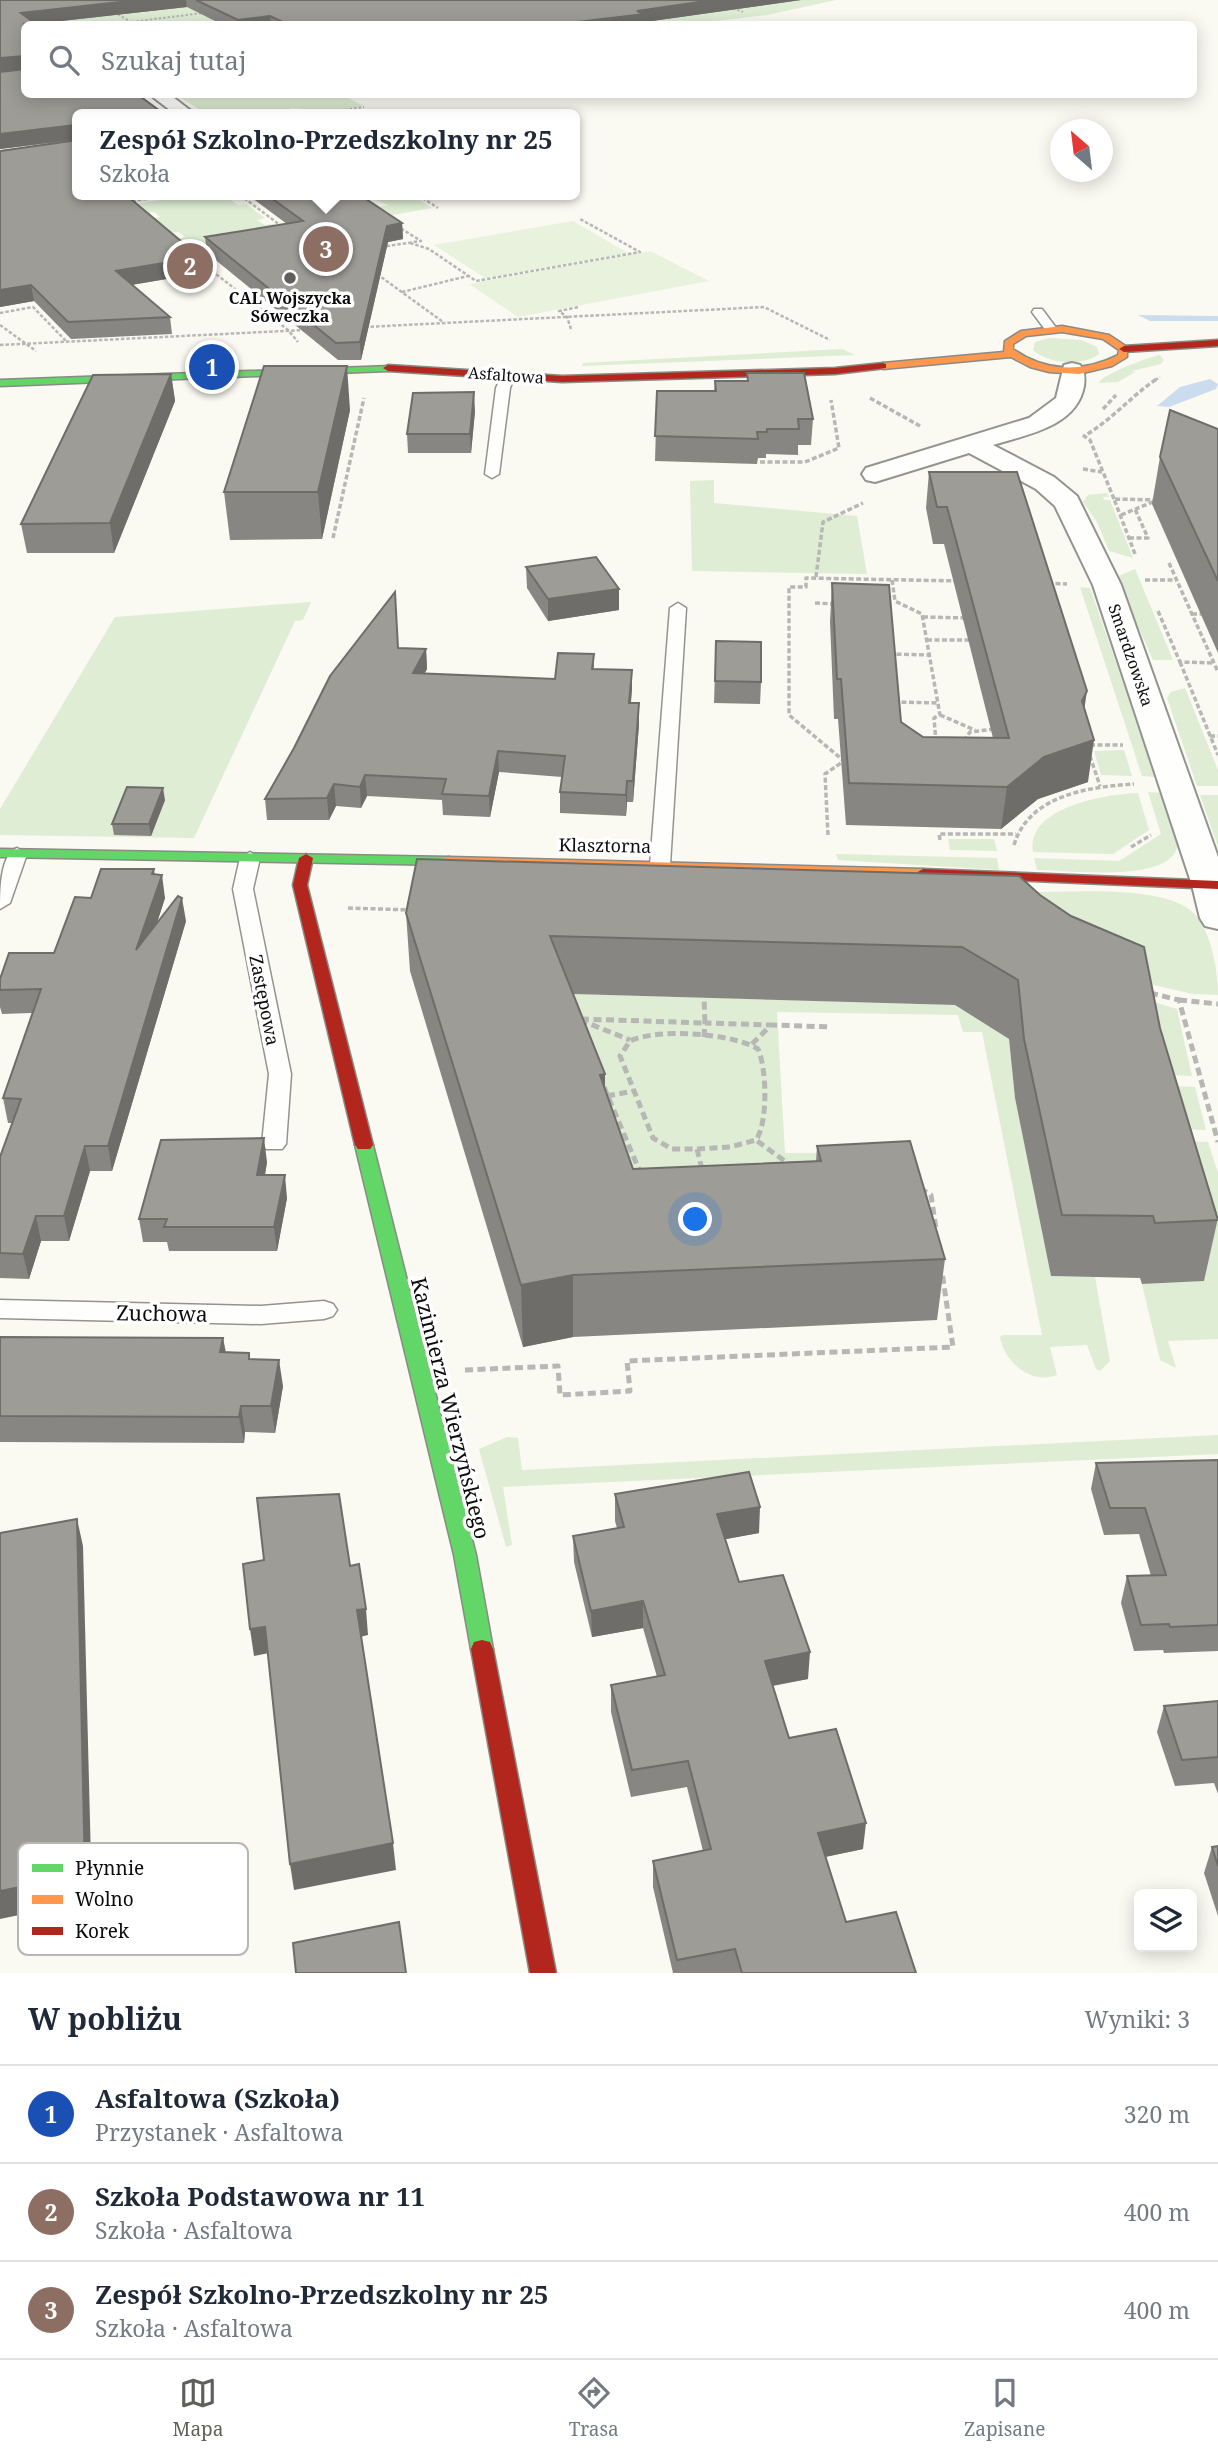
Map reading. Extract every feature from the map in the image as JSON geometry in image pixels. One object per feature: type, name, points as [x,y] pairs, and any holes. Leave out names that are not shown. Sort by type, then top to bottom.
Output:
[{"type":"street","points":[[163,98],[179,109]]},
{"type":"street","points":[[1124,349],[1122,357],[1115,363],[1072,370],[1044,367],[1011,354],[1008,343],[1013,337],[1051,329],[1091,333],[1124,349],[1218,343]]},
{"type":"street","name":"Asfaltowa","points":[[0,383],[354,369],[508,376],[641,378],[835,371],[1011,354]]},
{"type":"street","points":[[876,474],[1038,423],[1062,408],[1073,389],[1072,370]]},
{"type":"street","name":"Smardzowska","points":[[972,445],[1045,483],[1067,502],[1107,585],[1215,896]]},
{"type":"street","name":"Klasztorna","points":[[8,853],[829,869],[1215,896]]},
{"type":"street","name":"Kazimierza Wierzyńskiego","points":[[306,858],[300,885],[465,1555],[543,1973]]},
{"type":"lane","points":[[1038,312],[1051,329]]},
{"type":"lane","points":[[492,474],[502,388],[508,376]]},
{"type":"lane","points":[[660,865],[678,608]]},
{"type":"lane","points":[[0,903],[8,853]]},
{"type":"lane","name":"Zastępowa","points":[[250,858],[243,888],[280,1074],[274,1144]]},
{"type":"lane","name":"Zuchowa","points":[[0,1309],[261,1315],[324,1310]]},
{"type":"path","points":[[723,4],[743,12]]},
{"type":"path","points":[[114,12],[129,21]]},
{"type":"path","points":[[139,21],[215,12]]},
{"type":"path","points":[[349,109],[363,107]]},
{"type":"path","points":[[135,211],[125,202],[138,200]]},
{"type":"path","points":[[247,200],[293,235]]},
{"type":"path","points":[[426,200],[438,208]]},
{"type":"path","points":[[410,243],[429,249],[476,281],[640,252],[580,219]]},
{"type":"path","points":[[373,249],[421,241],[393,223]]},
{"type":"path","points":[[186,253],[212,249]]},
{"type":"path","points":[[370,268],[444,323]]},
{"type":"path","points":[[212,271],[288,331],[298,342]]},
{"type":"path","points":[[402,292],[468,276]]},
{"type":"path","points":[[0,313],[33,307],[66,341]]},
{"type":"path","points":[[571,329],[567,317],[559,311],[579,307]]},
{"type":"path","points":[[353,327],[764,307],[838,344]]},
{"type":"path","points":[[0,325],[29,343],[40,355]]},
{"type":"path","points":[[0,345],[314,329]]},
{"type":"path","points":[[1138,564],[1090,440],[1084,436],[1110,421],[1145,386],[1164,376]]},
{"type":"path","points":[[333,538],[365,393]]},
{"type":"path","points":[[760,462],[805,461],[839,448],[830,393]]},
{"type":"path","points":[[864,395],[928,430]]},
{"type":"path","points":[[1121,515],[1168,495]]},
{"type":"path","points":[[1114,499],[1158,500]]},
{"type":"path","points":[[816,578],[823,522],[843,510],[868,501]]},
{"type":"path","points":[[1129,538],[1148,538],[1135,509]]},
{"type":"path","points":[[1169,564],[1218,672]]},
{"type":"path","points":[[1142,572],[1150,592]]},
{"type":"path","points":[[844,761],[789,715],[789,587],[806,587],[806,578],[971,582]]},
{"type":"path","points":[[892,580],[895,601],[923,617],[975,618]]},
{"type":"path","points":[[1145,580],[1176,580]]},
{"type":"path","points":[[1036,583],[1107,585]]},
{"type":"path","points":[[815,603],[841,604]]},
{"type":"path","points":[[1155,603],[1180,662],[1214,663]]},
{"type":"path","points":[[892,605],[905,606]]},
{"type":"path","points":[[1192,614],[1218,614]]},
{"type":"path","points":[[923,617],[940,715]]},
{"type":"path","points":[[927,640],[980,640]]},
{"type":"path","points":[[888,654],[929,654]]},
{"type":"path","points":[[891,702],[938,703]]},
{"type":"path","points":[[936,746],[934,718],[940,715],[976,730],[1005,729]]},
{"type":"path","points":[[967,751],[963,744],[964,738],[976,730]]},
{"type":"path","points":[[1100,786],[1086,745],[1127,746],[1123,733]]},
{"type":"path","points":[[1210,736],[1218,736]]},
{"type":"path","points":[[829,869],[825,774],[832,766],[853,759]]},
{"type":"path","points":[[1014,855],[1016,834],[1026,820],[1048,804],[1100,786],[1140,783],[1137,776]]},
{"type":"path","points":[[1124,851],[1155,832]]},
{"type":"path","points":[[941,844],[939,834],[1016,834]]},
{"type":"path","points":[[339,908],[418,910]]},
{"type":"path","points":[[1144,991],[1179,1000],[1218,1004]]},
{"type":"path","points":[[704,998],[704,1037]]},
{"type":"path","points":[[1179,1000],[1218,1142]]},
{"type":"path","points":[[576,1019],[831,1027]]},
{"type":"path","points":[[576,1019],[581,1031]]},
{"type":"path","points":[[576,1019],[630,1040]]},
{"type":"path","points":[[752,1044],[771,1025]]},
{"type":"path","points":[[648,1036],[704,1037],[737,1038],[752,1044],[761,1056],[764,1129],[756,1140],[730,1147],[672,1149],[653,1138],[620,1056],[621,1049],[630,1040],[648,1036]]},
{"type":"path","points":[[603,1083],[642,1177]]},
{"type":"path","points":[[600,1097],[634,1091]]},
{"type":"path","points":[[756,1140],[795,1168]]},
{"type":"path","points":[[697,1149],[703,1172]]},
{"type":"path","points":[[916,1186],[931,1195],[937,1237]]},
{"type":"path","points":[[461,1370],[558,1366],[560,1395],[630,1391],[627,1361],[953,1347],[941,1264]]},
{"type":"green space","points":[[0,0],[836,0],[767,15],[716,21],[21,21]]},
{"type":"green space","points":[[181,98],[348,98],[364,106],[343,109],[199,109]]},
{"type":"green space","points":[[161,200],[231,200],[238,205],[246,204],[265,218],[257,220],[265,225],[273,224],[284,233],[189,249],[178,239],[185,237],[179,232],[170,233],[153,219],[160,217],[154,212],[146,213],[135,204]]},
{"type":"green space","points":[[376,200],[420,200],[432,208],[393,215],[380,207],[388,205]]},
{"type":"green space","points":[[573,221],[628,253],[485,278],[434,245]]},
{"type":"green space","points":[[650,251],[709,281],[518,317],[469,284]]},
{"type":"green space","points":[[1050,338],[1082,340],[1097,347],[1099,354],[1084,361],[1065,362],[1039,355],[1033,350],[1035,342]]},
{"type":"green space","points":[[842,349],[855,355],[582,366],[583,363]]},
{"type":"green space","points":[[1160,355],[1164,360],[1161,364],[1132,371],[1135,372],[1118,382],[1099,383],[1116,371]]},
{"type":"green space","points":[[714,480],[714,503],[857,516],[867,574],[692,571],[690,481]]},
{"type":"green space","points":[[1107,493],[1109,497],[1103,497],[1104,500],[1110,500],[1133,558],[1109,551],[1097,522],[1083,502],[1088,495]]},
{"type":"green space","points":[[1135,569],[1173,660],[1153,660],[1116,577]]},
{"type":"green space","points":[[1080,587],[1090,588],[1156,777],[1142,776]]},
{"type":"green space","points":[[311,602],[303,620],[295,621],[194,838],[0,835],[0,809],[115,617]]},
{"type":"green space","points":[[1185,688],[1218,770],[1218,786],[1197,786],[1167,698],[1171,692]]},
{"type":"green space","points":[[1124,750],[1132,776],[1101,775],[1094,751]]},
{"type":"green space","points":[[1148,792],[1162,793],[1178,842],[1173,856],[1160,865],[1141,870],[1037,870],[1034,858],[1119,861],[1161,834]]},
{"type":"green space","points":[[1138,793],[1149,830],[1113,854],[1033,852],[1034,837],[1042,824],[1055,814],[1089,800]]},
{"type":"green space","points":[[1200,795],[1218,795],[1218,847]]},
{"type":"green space","points":[[948,839],[994,839],[997,851],[950,850]]},
{"type":"green space","points":[[836,854],[997,858],[999,870],[838,860]]},
{"type":"green space","points":[[1025,892],[1134,893],[1156,896],[1190,910],[1197,917],[1208,938],[1215,962],[1218,995],[1193,994],[1149,984]]},
{"type":"green space","points":[[1120,992],[1177,1009],[1192,1076],[1147,1074]]},
{"type":"green space","points":[[546,993],[955,1005],[1009,1039],[1015,1098],[1051,1276],[1095,1277],[1110,1361],[1100,1371],[1096,1369],[1087,1345],[1050,1347],[1057,1375],[1038,1377],[1013,1363],[1003,1346],[1000,1337],[1003,1335],[1042,1335],[982,1032],[963,1032],[958,1015],[777,1012],[785,1153],[821,1153],[827,1164],[633,1230]]},
{"type":"green space","points":[[1152,1085],[1195,1087],[1206,1130],[1159,1128]]},
{"type":"green space","points":[[1163,1140],[1208,1142],[1218,1173],[1218,1339],[1168,1341],[1176,1368],[1160,1360],[1142,1284],[1204,1281]]},
{"type":"green space","points":[[1218,1435],[1218,1454],[503,1487],[512,1545],[506,1547],[479,1449],[507,1437],[518,1438],[522,1470]]},
{"type":"water","points":[[1138,315],[1218,316],[1218,321],[1150,321]]},
{"type":"water","points":[[1210,379],[1218,384],[1216,389],[1169,407],[1157,406],[1180,387]]},
{"type":"building","points":[[0,0],[138,0],[21,13],[32,21],[21,21],[21,56],[0,58]]},
{"type":"building","points":[[196,0],[713,0],[637,11],[645,14],[586,21],[281,21],[270,16],[238,20]]},
{"type":"building","points":[[21,69],[21,98],[142,98],[157,109],[72,109],[72,125],[0,134],[0,72]]},
{"type":"building","points":[[72,141],[72,200],[132,200],[200,257],[116,271],[170,317],[68,322],[31,285],[0,290],[0,151]]},
{"type":"building","points":[[274,200],[368,200],[402,223],[387,226],[360,342],[336,343],[205,237],[303,221]]},
{"type":"building","points":[[264,366],[347,366],[318,492],[224,492]]},
{"type":"building","points":[[747,373],[804,373],[813,419],[798,419],[799,429],[767,429],[767,432],[757,432],[758,439],[655,436],[657,391],[716,391],[715,381],[748,381]]},
{"type":"building","points":[[171,374],[110,523],[21,524],[93,375]]},
{"type":"building","points":[[474,392],[470,434],[407,434],[413,393]]},
{"type":"building","points":[[1170,410],[1218,429],[1218,581],[1160,457]]},
{"type":"building","points":[[929,472],[1017,472],[1087,691],[1082,701],[1094,740],[1044,757],[1007,787],[849,783],[841,679],[837,679],[832,583],[889,585],[901,722],[923,737],[1009,738],[947,507],[937,507]]},
{"type":"building","points":[[596,557],[619,589],[548,599],[526,567]]},
{"type":"building","points":[[395,592],[398,648],[426,649],[413,673],[555,679],[558,653],[594,654],[592,669],[632,670],[629,703],[639,703],[633,781],[627,781],[626,795],[560,792],[565,756],[498,751],[489,796],[442,794],[446,779],[365,775],[360,787],[334,784],[327,798],[265,799],[330,676]]},
{"type":"building","points":[[716,641],[761,642],[761,682],[715,681]]},
{"type":"building","points":[[127,787],[163,788],[149,824],[112,824]]},
{"type":"building","points":[[417,859],[1019,876],[1040,895],[1071,916],[1144,947],[1160,1028],[1218,1220],[1155,1223],[1153,1216],[1062,1215],[1024,1039],[1018,980],[962,947],[550,936],[605,1074],[600,1075],[633,1169],[821,1161],[817,1146],[910,1141],[945,1259],[573,1275],[521,1285],[406,913]]},
{"type":"building","points":[[101,869],[154,869],[152,874],[162,875],[136,950],[178,896],[182,898],[108,1146],[85,1146],[64,1216],[36,1216],[23,1254],[0,1253],[0,1157],[21,1099],[3,1098],[41,989],[0,990],[0,979],[9,953],[54,953],[75,897],[91,898]]},
{"type":"building","points":[[264,1138],[257,1175],[285,1175],[274,1227],[164,1227],[167,1219],[139,1219],[161,1140]]},
{"type":"building","points":[[0,1337],[223,1338],[220,1352],[249,1353],[249,1359],[279,1360],[271,1406],[241,1406],[239,1417],[0,1416]]},
{"type":"building","points":[[1218,1460],[1218,1625],[1141,1625],[1127,1576],[1166,1575],[1145,1508],[1110,1508],[1096,1463]]},
{"type":"building","points":[[749,1472],[760,1507],[717,1514],[739,1582],[783,1575],[810,1652],[765,1661],[789,1738],[836,1729],[866,1823],[818,1833],[846,1922],[896,1912],[916,1973],[742,1973],[735,1949],[677,1960],[653,1861],[711,1849],[688,1761],[632,1770],[611,1685],[665,1675],[643,1601],[591,1611],[573,1536],[624,1527],[615,1494]]},
{"type":"building","points":[[339,1494],[350,1566],[359,1564],[366,1609],[357,1610],[393,1843],[290,1864],[265,1627],[250,1629],[243,1564],[264,1560],[257,1498]]},
{"type":"building","points":[[77,1519],[84,1843],[18,1843],[18,1887],[0,1891],[0,1533]]},
{"type":"building","points":[[1218,1701],[1218,1757],[1182,1760],[1164,1706]]},
{"type":"building","points":[[1218,1846],[1218,1866],[1212,1847]]},
{"type":"building","points":[[399,1922],[406,1973],[296,1973],[293,1943]]},
{"type":"traffic: fast","points":[[0,383],[388,368]]},
{"type":"traffic: fast","points":[[0,853],[449,861]]},
{"type":"traffic: fast","points":[[364,1145],[465,1555],[482,1649]]},
{"type":"traffic: slow","points":[[1062,329],[1106,337],[1124,349],[1122,357],[1094,368],[1064,371],[1034,365],[1008,350],[1008,343],[1024,333],[1062,329]]},
{"type":"traffic: slow","points":[[883,366],[1011,354]]},
{"type":"traffic: slow","points":[[449,861],[923,873]]},
{"type":"traffic: jam","points":[[1124,349],[1218,343]]},
{"type":"traffic: jam","points":[[388,368],[562,379],[835,371],[883,366]]},
{"type":"traffic: jam","points":[[306,858],[300,885],[364,1145]]},
{"type":"traffic: jam","points":[[923,873],[1218,885]]},
{"type":"traffic: jam","points":[[482,1649],[543,1973]]},
{"type":"place","name":"Zespół Szkolno-Przedszkolny nr 25","points":[[326,249]]},
{"type":"place","name":"Szkoła Podstawowa nr 11","points":[[190,266]]},
{"type":"place","name":"CAL Wojszycka Sóweczka","points":[[290,278]]},
{"type":"place","name":"Asfaltowa (Szkoła)","points":[[212,367]]}]
